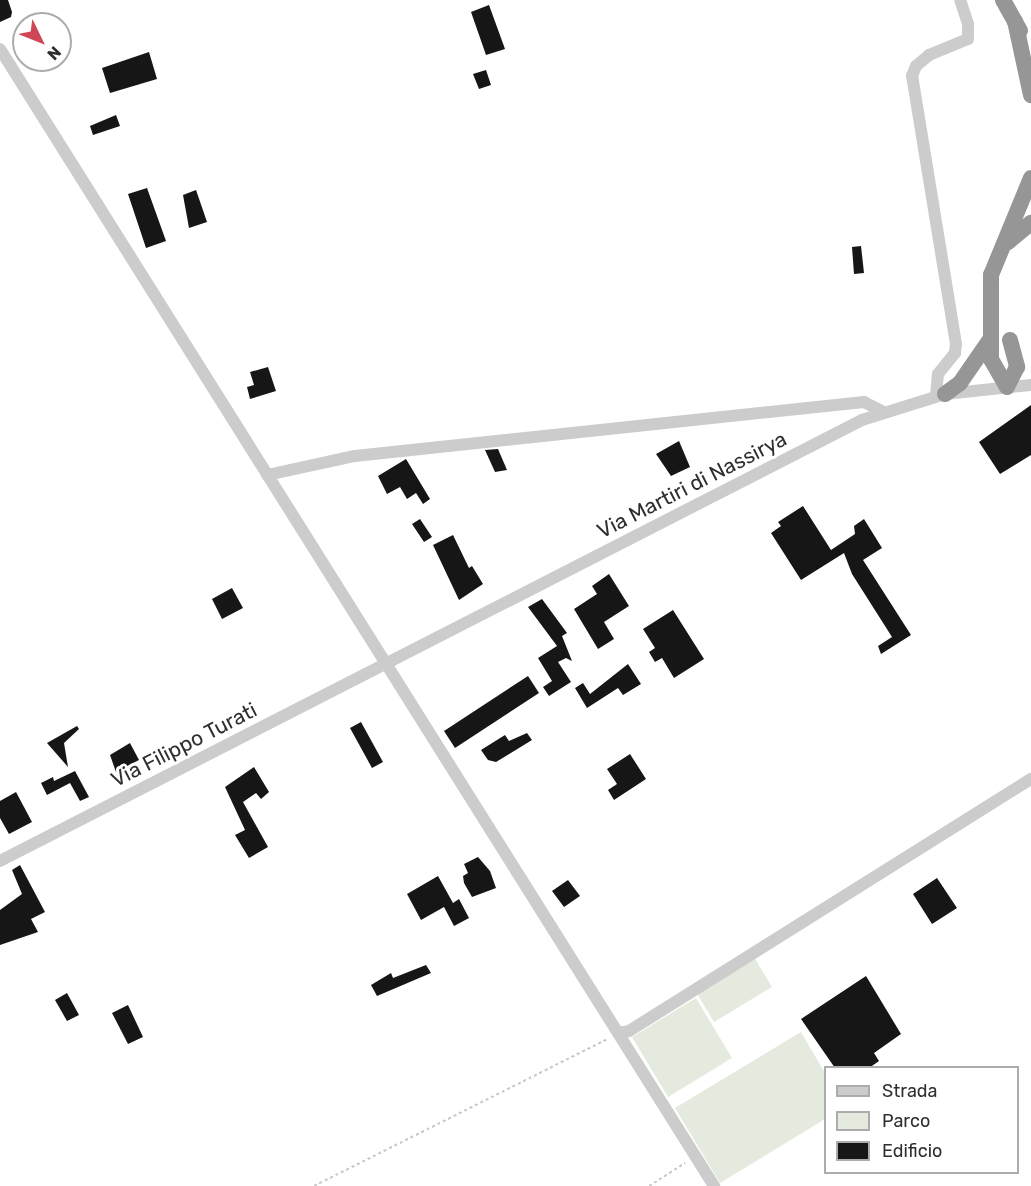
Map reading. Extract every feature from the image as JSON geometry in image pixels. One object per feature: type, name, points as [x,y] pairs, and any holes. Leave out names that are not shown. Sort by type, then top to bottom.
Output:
[{"type":"highway","points":[[1003,0],[1028,44]]},
{"type":"highway","points":[[1015,21],[1031,95]]},
{"type":"highway","points":[[1010,340],[1017,368],[1007,387],[995,371],[990,340],[993,314],[992,275],[1031,178]]},
{"type":"highway","points":[[1002,247],[1031,223]]},
{"type":"highway","points":[[993,314],[1010,340],[1031,358]]},
{"type":"highway","points":[[940,395],[966,377],[990,340]]},
{"type":"street","points":[[940,395],[938,374],[955,353],[956,345],[912,76],[916,66],[929,55],[968,39],[968,24],[960,0]]},
{"type":"street","points":[[0,49],[714,1186]]},
{"type":"street","name":"Via Martiri di Nassirya","points":[[385,664],[882,411],[940,395],[1031,385]]},
{"type":"street","points":[[267,475],[294,466],[355,456],[864,402],[882,411]]},
{"type":"street","name":"Via Filippo Turati","points":[[0,861],[385,664]]},
{"type":"street","points":[[618,1033],[629,1031],[1031,779]]},
{"type":"path","points":[[314,1186],[618,1033]]},
{"type":"path","points":[[649,1186],[695,1156]]},
{"type":"green space","points":[[754,957],[772,987],[714,1022],[696,992]]},
{"type":"green space","points":[[696,998],[732,1058],[668,1097],[632,1037]]},
{"type":"green space","points":[[801,1032],[824,1071],[824,1120],[720,1183],[675,1108]]},
{"type":"building","points":[[0,0],[8,0],[12,12],[11,17],[0,22]]},
{"type":"building","points":[[489,5],[505,49],[486,55],[471,12]]},
{"type":"building","points":[[149,52],[157,79],[110,93],[102,68]]},
{"type":"building","points":[[486,70],[491,85],[479,89],[473,74]]},
{"type":"building","points":[[116,115],[120,126],[93,135],[90,126]]},
{"type":"building","points":[[147,188],[166,241],[146,248],[128,194]]},
{"type":"building","points":[[196,190],[207,222],[189,228],[183,195]]},
{"type":"building","points":[[861,246],[864,273],[854,274],[852,247]]},
{"type":"building","points":[[268,367],[276,391],[250,399],[247,387],[254,385],[250,372]]},
{"type":"building","points":[[1031,405],[1031,455],[1000,474],[979,442]]},
{"type":"building","points":[[679,441],[690,467],[671,476],[656,454]]},
{"type":"building","points":[[498,449],[507,470],[495,472],[485,450]]},
{"type":"building","points":[[406,459],[430,499],[423,504],[416,493],[407,499],[400,487],[387,494],[378,476]]},
{"type":"building","points":[[803,506],[831,550],[855,534],[854,526],[864,519],[882,548],[863,560],[911,635],[881,654],[878,646],[892,637],[852,574],[844,553],[801,580],[771,533],[781,526],[778,522]]},
{"type":"building","points":[[420,519],[432,537],[424,542],[412,524]]},
{"type":"building","points":[[453,535],[469,568],[472,566],[483,584],[459,600],[433,545]]},
{"type":"building","points":[[609,574],[629,606],[604,622],[614,639],[598,649],[574,609],[597,594],[592,586]]},
{"type":"building","points":[[232,588],[243,608],[222,619],[212,599]]},
{"type":"building","points":[[542,599],[567,633],[562,636],[572,661],[566,658],[558,662],[571,682],[549,696],[543,687],[552,681],[538,658],[557,646],[528,607]]},
{"type":"building","points":[[673,610],[704,659],[674,678],[662,658],[655,662],[649,652],[655,648],[643,629]]},
{"type":"building","points":[[628,664],[641,684],[623,695],[618,688],[587,708],[575,688],[583,683],[590,694]]},
{"type":"building","points":[[528,676],[539,693],[455,748],[444,731]]},
{"type":"building","points":[[361,722],[383,762],[372,768],[350,728]]},
{"type":"building","points":[[77,726],[79,729],[64,743],[68,767],[47,743]]},
{"type":"building","points":[[527,733],[532,740],[496,762],[488,760],[481,750],[505,735],[509,741]]},
{"type":"building","points":[[130,743],[139,760],[116,772],[110,755]]},
{"type":"building","points":[[630,754],[646,779],[614,800],[608,790],[617,784],[607,769]]},
{"type":"building","points":[[254,767],[269,792],[261,799],[256,793],[243,802],[268,847],[249,858],[235,835],[245,830],[225,787]]},
{"type":"building","points":[[75,771],[89,797],[80,801],[70,783],[47,795],[41,783],[53,777],[54,781]]},
{"type":"building","points":[[16,792],[32,822],[9,834],[0,818],[0,801]]},
{"type":"building","points":[[478,857],[490,871],[496,888],[472,897],[464,883],[463,876],[468,873],[464,864]]},
{"type":"building","points":[[20,865],[45,912],[31,919],[38,932],[0,945],[0,910],[22,894],[12,870]]},
{"type":"building","points":[[438,876],[453,903],[459,899],[469,918],[454,926],[444,907],[421,920],[407,894]]},
{"type":"building","points":[[937,878],[957,908],[932,924],[913,894]]},
{"type":"building","points":[[568,880],[580,896],[564,907],[552,891]]},
{"type":"building","points":[[426,965],[431,973],[377,996],[371,985],[391,973],[393,978]]},
{"type":"building","points":[[866,976],[901,1034],[874,1053],[879,1061],[872,1066],[834,1066],[801,1019]]},
{"type":"building","points":[[67,993],[79,1015],[67,1021],[55,1000]]},
{"type":"building","points":[[128,1005],[143,1037],[128,1044],[112,1013]]}]
